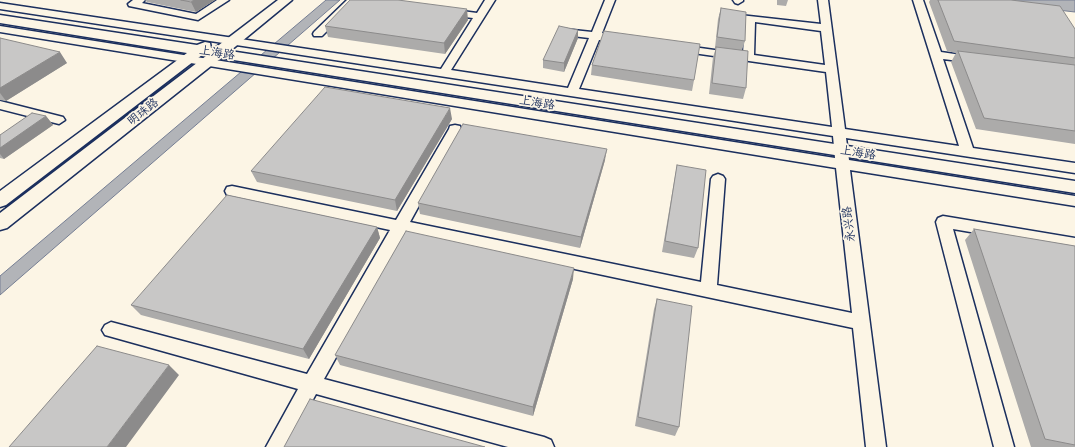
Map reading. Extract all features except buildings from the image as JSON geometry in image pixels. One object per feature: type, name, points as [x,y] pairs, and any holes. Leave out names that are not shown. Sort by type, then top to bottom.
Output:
[{"type":"main road","name":"明珠路","points":[[0,223],[211,50],[265,0]]},
{"type":"main road","name":"明珠路","points":[[3,194],[286,0]]},
{"type":"main road","name":"上海路","points":[[0,14],[211,50]]},
{"type":"main road","name":"上海路","points":[[0,19],[211,50],[840,148],[1075,187]]},
{"type":"main road","name":"上海路","points":[[840,148],[1075,180]]},
{"type":"street","points":[[140,0],[133,4],[198,17],[224,0]]},
{"type":"street","points":[[318,34],[357,0]]},
{"type":"street","points":[[444,73],[490,0]]},
{"type":"street","points":[[572,92],[610,0]]},
{"type":"street","name":"永兴路","points":[[823,0],[876,447]]},
{"type":"street","points":[[918,0],[968,152]]},
{"type":"street","points":[[0,6],[211,50]]},
{"type":"street","points":[[433,10],[480,16]]},
{"type":"street","points":[[719,15],[826,28]]},
{"type":"street","points":[[748,58],[750,18]]},
{"type":"street","points":[[0,30],[444,73],[572,92],[840,148],[1075,201]]},
{"type":"street","points":[[564,32],[618,39]]},
{"type":"street","points":[[666,46],[830,69]]},
{"type":"street","points":[[936,55],[990,62]]},
{"type":"street","points":[[0,105],[59,120]]},
{"type":"street","points":[[276,447],[455,129]]},
{"type":"street","points":[[840,148],[968,152],[1075,168]]},
{"type":"street","points":[[708,290],[718,179]]},
{"type":"street","points":[[232,191],[860,322]]},
{"type":"street","points":[[1004,447],[943,222],[1075,244]]},
{"type":"street","points":[[111,330],[544,447]]},
{"type":"shaded area","points":[[326,0],[340,0],[0,295],[0,276]]},
{"type":"shaded area","points":[[971,0],[1075,0],[1075,12]]}]
